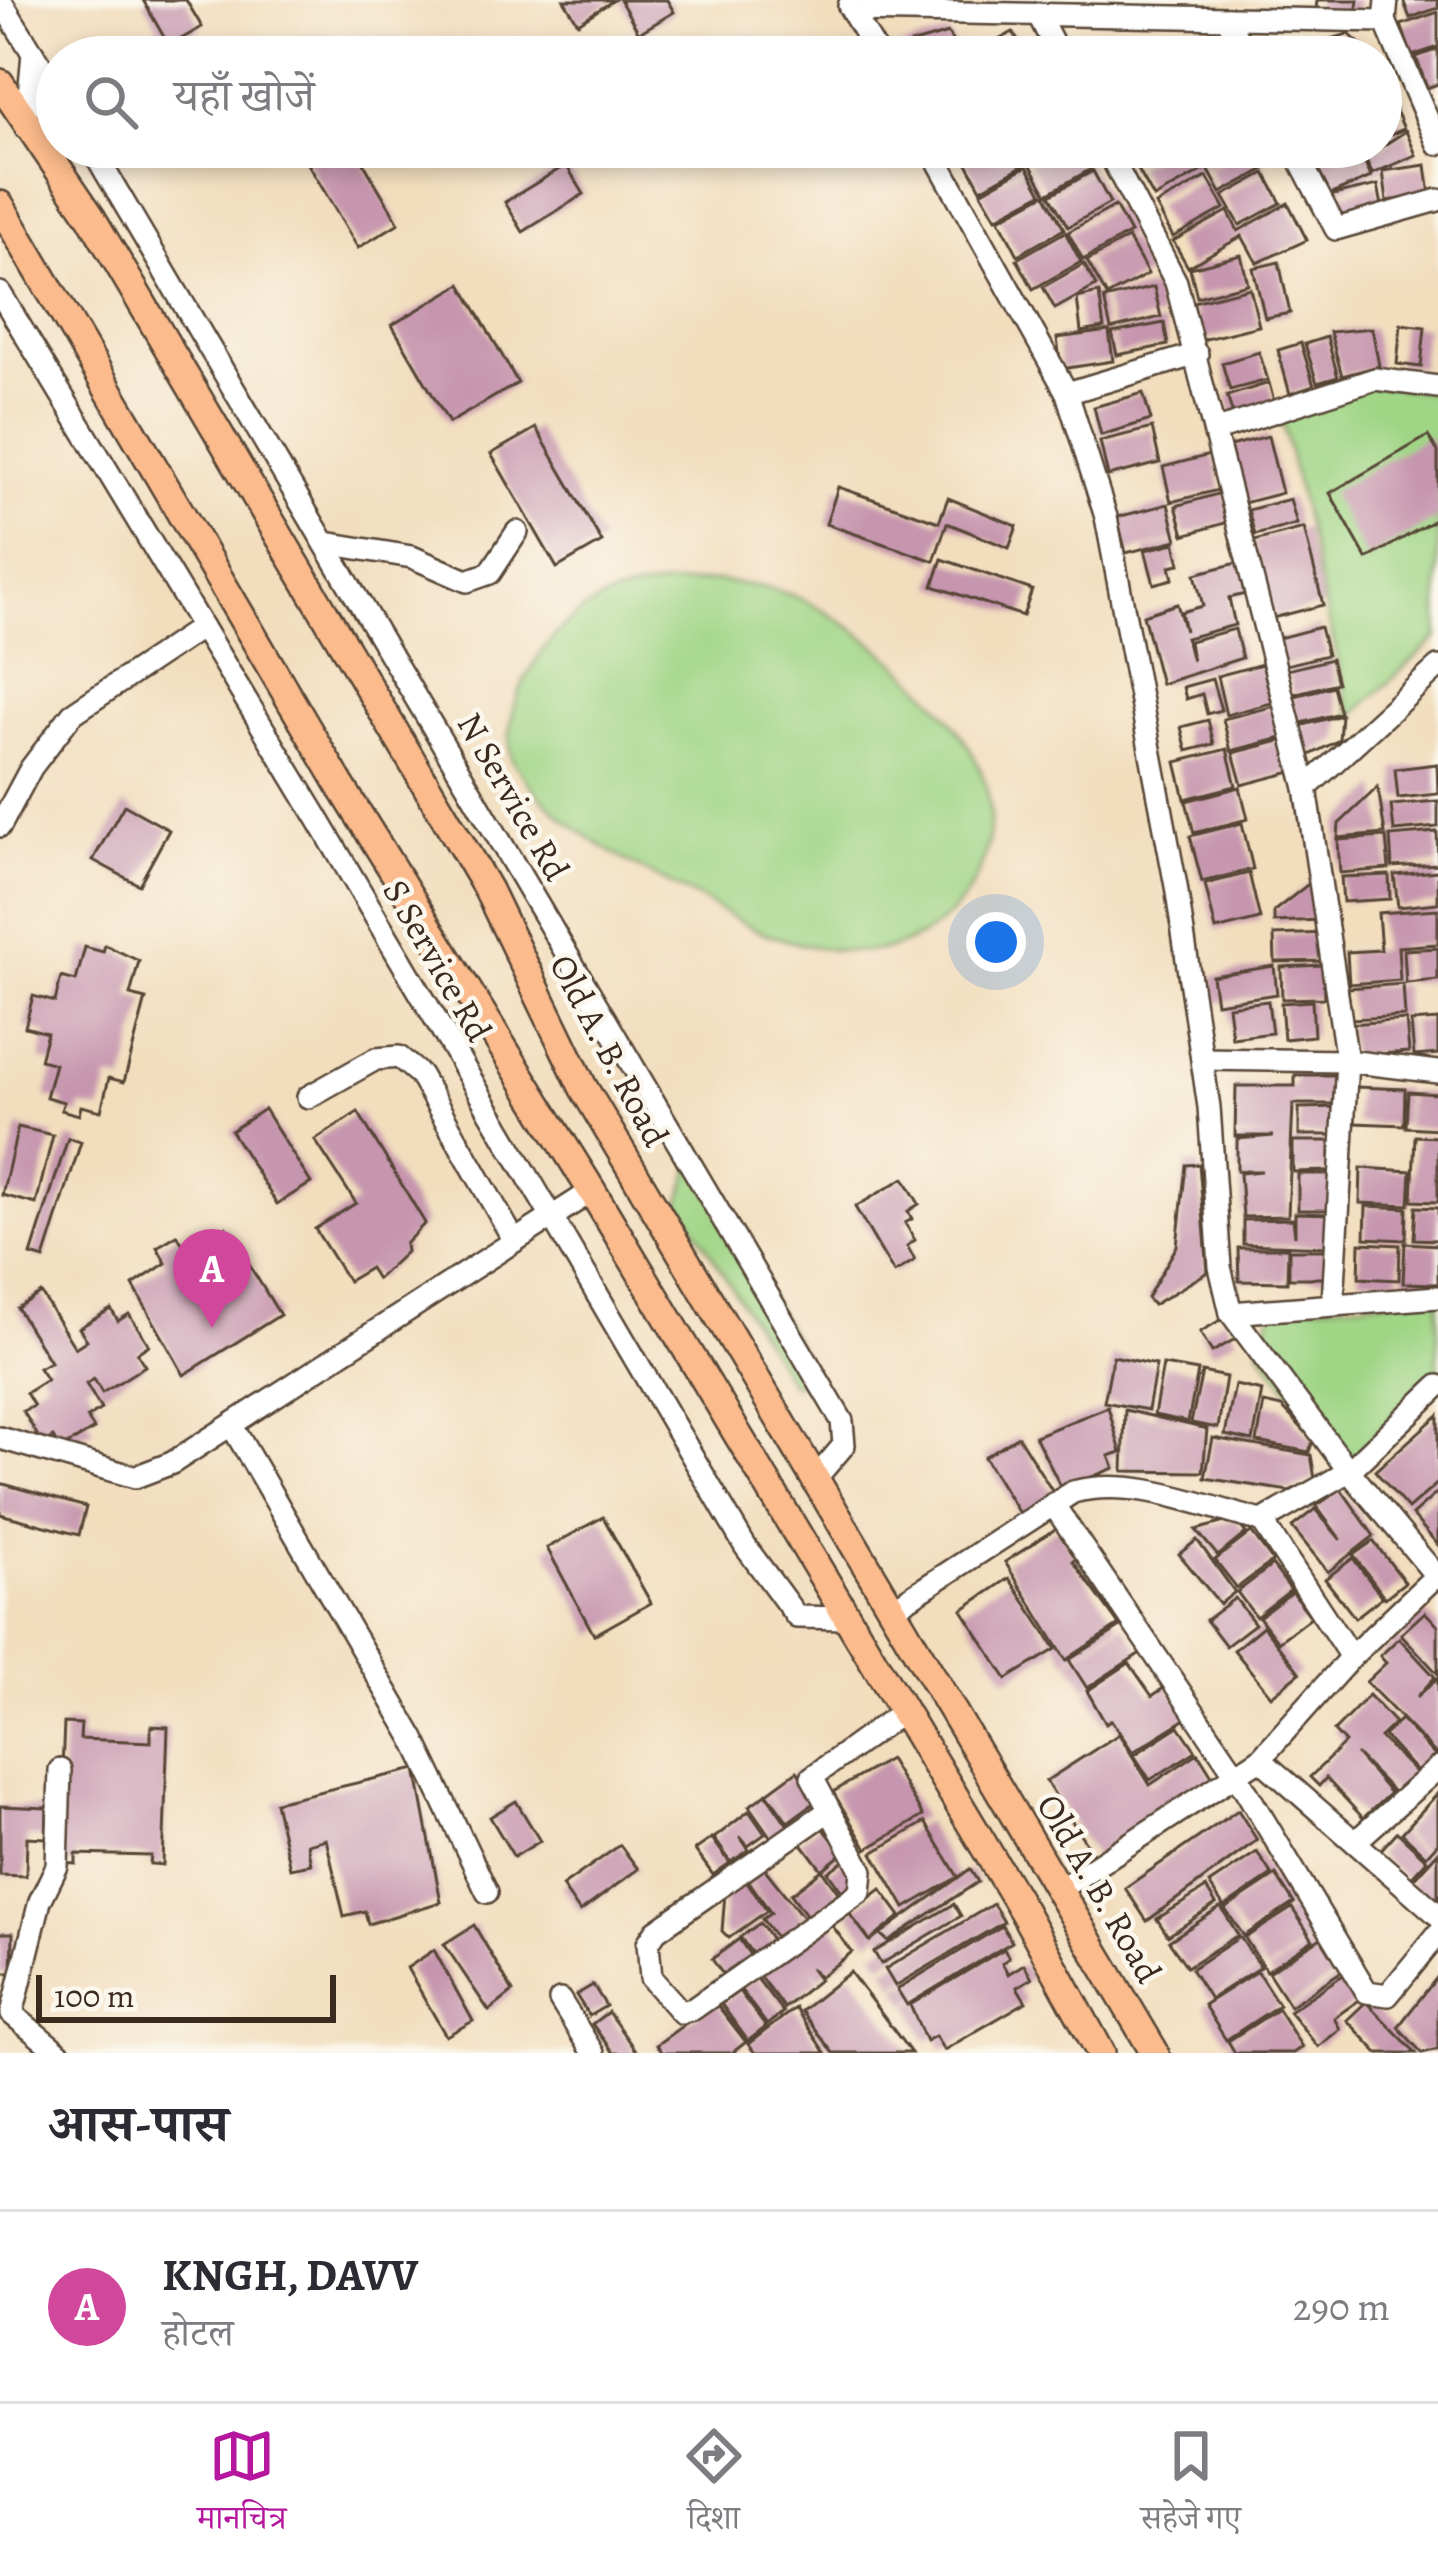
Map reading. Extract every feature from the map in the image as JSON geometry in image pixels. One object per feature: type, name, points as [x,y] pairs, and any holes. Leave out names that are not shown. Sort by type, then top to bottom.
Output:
[{"type":"main road","name":"Old A. B. Road","points":[[0,83],[36,142]]},
{"type":"main road","name":"Old A. B. Road","points":[[55,168],[91,217],[488,890],[583,1087],[1155,2053]]},
{"type":"main road","points":[[0,205],[421,917],[592,1191],[1101,2053]]},
{"type":"street","points":[[0,0],[36,58]]},
{"type":"street","points":[[849,6],[1227,18],[1259,9],[1386,10]]},
{"type":"street","points":[[849,6],[867,36]]},
{"type":"street","points":[[1038,14],[1049,36]]},
{"type":"street","points":[[1227,18],[1236,36]]},
{"type":"street","points":[[1402,51],[1438,144]]},
{"type":"street","points":[[26,128],[33,53]]},
{"type":"street","name":"N Service Rd","points":[[103,168],[842,1421],[844,1445],[815,1479]]},
{"type":"street","points":[[942,168],[1067,393],[1106,517],[1177,886],[1202,1059],[1220,1267],[1231,1312],[1349,1471],[1437,1576],[1351,1658],[1260,1760],[1058,1891]]},
{"type":"street","points":[[1117,168],[1176,282],[1306,788],[1347,1061],[1333,1303]]},
{"type":"street","points":[[1304,168],[1336,229],[1438,200]]},
{"type":"street","name":"S Service Rd","points":[[0,293],[745,1546],[797,1617],[845,1618]]},
{"type":"street","points":[[1067,393],[1197,355]]},
{"type":"street","points":[[1217,430],[1376,379],[1438,388]]},
{"type":"street","points":[[326,542],[412,557],[467,580],[490,573],[517,532]]},
{"type":"street","points":[[0,826],[31,768],[72,714],[202,627]]},
{"type":"street","points":[[1306,788],[1438,668]]},
{"type":"street","points":[[308,1097],[376,1059],[399,1057],[420,1075],[514,1240]]},
{"type":"street","points":[[1202,1059],[1347,1061],[1438,1072]]},
{"type":"street","points":[[0,1438],[135,1477],[172,1463],[592,1191]]},
{"type":"street","points":[[1231,1312],[1438,1297]]},
{"type":"street","points":[[1262,1521],[1349,1471],[1438,1386]]},
{"type":"street","points":[[232,1426],[414,1739],[487,1892]]},
{"type":"street","points":[[892,1609],[1073,1492],[1124,1485],[1262,1521],[1351,1658]]},
{"type":"street","points":[[1053,1504],[1237,1776],[1367,1992],[1388,1995],[1438,1934]]},
{"type":"street","points":[[827,1812],[656,1931],[648,1943],[651,1978],[681,2012],[693,2009],[860,1892],[862,1871],[812,1777],[902,1712]]},
{"type":"street","points":[[1260,1760],[1438,1915]]},
{"type":"street","points":[[1354,1842],[1438,1768]]},
{"type":"street","points":[[59,2053],[12,2014],[40,1901],[57,1866],[60,1770]]},
{"type":"street","points":[[560,2000],[593,2053]]},
{"type":"green space","points":[[1372,384],[1438,394],[1438,637],[1351,717],[1281,417]]},
{"type":"green space","points":[[717,581],[797,597],[853,629],[936,702],[975,758],[986,786],[988,843],[966,894],[926,933],[901,945],[859,952],[803,944],[756,930],[596,842],[550,806],[512,760],[513,713],[521,689],[565,625],[618,594]]},
{"type":"green space","points":[[692,1163],[818,1381],[791,1384],[680,1203]]},
{"type":"green space","points":[[1438,1297],[1438,1386],[1349,1471],[1259,1350],[1273,1308]]},
{"type":"building","points":[[143,0],[186,0],[202,27],[186,36],[163,36]]},
{"type":"building","points":[[564,0],[614,0],[578,23]]},
{"type":"building","points":[[620,0],[667,0],[674,12],[639,33]]},
{"type":"building","points":[[1317,0],[1358,0],[1356,15],[1316,11]]},
{"type":"building","points":[[1403,0],[1438,0],[1438,8],[1410,18]]},
{"type":"building","points":[[1438,12],[1438,47],[1412,56],[1401,25]]},
{"type":"building","points":[[1438,49],[1438,84],[1427,88],[1416,57]]},
{"type":"building","points":[[1406,131],[1416,155],[1402,161],[1402,134]]},
{"type":"building","points":[[1426,165],[1430,195],[1387,201],[1383,171]]},
{"type":"building","points":[[310,168],[366,168],[399,223],[358,248]]},
{"type":"building","points":[[561,168],[568,168],[584,194],[523,232],[505,202]]},
{"type":"building","points":[[970,168],[1019,168],[981,189]]},
{"type":"building","points":[[1028,168],[1042,193],[996,218],[981,192]]},
{"type":"building","points":[[1032,168],[1090,168],[1091,169],[1047,194]]},
{"type":"building","points":[[1137,168],[1203,168],[1204,170],[1154,198]]},
{"type":"building","points":[[1264,168],[1265,169],[1221,193],[1208,169]]},
{"type":"building","points":[[1315,168],[1367,168],[1371,177],[1327,196]]},
{"type":"building","points":[[1093,171],[1110,203],[1068,227],[1050,195]]},
{"type":"building","points":[[1265,173],[1281,203],[1240,225],[1223,196]]},
{"type":"building","points":[[1207,177],[1225,208],[1173,237],[1156,205]]},
{"type":"building","points":[[1378,185],[1382,206],[1334,217],[1329,196]]},
{"type":"building","points":[[1045,194],[1064,229],[1018,255],[999,219]]},
{"type":"building","points":[[1288,203],[1307,240],[1257,263],[1242,236],[1188,267],[1173,241],[1228,211],[1238,231]]},
{"type":"building","points":[[1115,206],[1130,233],[1083,260],[1068,232]]},
{"type":"building","points":[[1065,232],[1081,262],[1033,289],[1017,259]]},
{"type":"building","points":[[1128,238],[1148,274],[1107,296],[1087,261]]},
{"type":"building","points":[[1241,255],[1248,284],[1197,297],[1190,268]]},
{"type":"building","points":[[1279,262],[1290,313],[1265,318],[1253,268]]},
{"type":"building","points":[[1084,264],[1096,286],[1055,309],[1043,287]]},
{"type":"building","points":[[461,284],[518,383],[449,423],[392,325]]},
{"type":"building","points":[[1154,287],[1161,317],[1111,329],[1104,299]]},
{"type":"building","points":[[1250,288],[1259,326],[1202,340],[1193,302]]},
{"type":"building","points":[[1099,293],[1104,328],[1081,332],[1077,298]]},
{"type":"building","points":[[1164,323],[1168,345],[1117,355],[1112,333]]},
{"type":"building","points":[[1401,324],[1425,327],[1421,367],[1397,364]]},
{"type":"building","points":[[1372,328],[1379,366],[1342,376],[1330,332]]},
{"type":"building","points":[[1109,331],[1113,361],[1061,369],[1057,338]]},
{"type":"building","points":[[1327,337],[1338,377],[1317,383],[1305,344]]},
{"type":"building","points":[[1301,343],[1314,386],[1290,394],[1278,350]]},
{"type":"building","points":[[1259,352],[1268,380],[1230,390],[1222,363]]},
{"type":"building","points":[[1269,383],[1276,409],[1235,421],[1227,396]]},
{"type":"building","points":[[1143,393],[1151,420],[1101,435],[1094,407]]},
{"type":"building","points":[[536,428],[602,542],[557,568],[491,454]]},
{"type":"building","points":[[1152,428],[1160,463],[1108,476],[1100,441]]},
{"type":"building","points":[[1268,436],[1282,493],[1244,503],[1230,446]]},
{"type":"building","points":[[1428,436],[1438,452],[1438,518],[1367,559],[1330,493]]},
{"type":"building","points":[[1213,454],[1222,489],[1171,502],[1163,467]]},
{"type":"building","points":[[838,487],[939,522],[948,498],[1017,526],[1009,548],[947,523],[934,561],[826,524]]},
{"type":"building","points":[[1224,492],[1232,521],[1184,535],[1176,506]]},
{"type":"building","points":[[1290,499],[1297,524],[1255,535],[1248,510]]},
{"type":"building","points":[[1168,504],[1177,540],[1126,553],[1117,517]]},
{"type":"building","points":[[1304,528],[1323,605],[1273,618],[1254,541]]},
{"type":"building","points":[[1175,543],[1180,564],[1170,566],[1173,579],[1154,584],[1145,550]]},
{"type":"building","points":[[942,559],[1032,590],[1023,616],[933,586]]},
{"type":"building","points":[[1244,561],[1253,592],[1229,598],[1235,625],[1186,638],[1192,661],[1189,641],[1235,629],[1242,658],[1161,684],[1143,615],[1177,604],[1185,631],[1181,612],[1203,606],[1195,574]]},
{"type":"building","points":[[1320,627],[1327,655],[1282,666],[1275,639]]},
{"type":"building","points":[[1331,659],[1337,683],[1293,694],[1287,670]]},
{"type":"building","points":[[1262,664],[1272,703],[1226,715],[1217,676]]},
{"type":"building","points":[[1212,679],[1221,710],[1207,714],[1202,694],[1186,699],[1183,687]]},
{"type":"building","points":[[1333,686],[1340,713],[1298,724],[1291,697]]},
{"type":"building","points":[[1275,706],[1282,738],[1231,751],[1223,719]]},
{"type":"building","points":[[1341,715],[1339,740],[1304,758],[1296,727]]},
{"type":"building","points":[[1208,720],[1214,744],[1187,751],[1181,727]]},
{"type":"building","points":[[1284,740],[1292,772],[1242,785],[1233,753]]},
{"type":"building","points":[[1227,749],[1236,786],[1185,799],[1176,762]]},
{"type":"building","points":[[1437,764],[1438,794],[1398,798],[1395,769]]},
{"type":"building","points":[[1240,787],[1248,819],[1194,833],[1186,801]]},
{"type":"building","points":[[1378,787],[1385,834],[1338,838],[1339,824]]},
{"type":"building","points":[[1438,801],[1438,827],[1394,831],[1391,805]]},
{"type":"building","points":[[124,805],[169,830],[139,885],[93,860]]},
{"type":"building","points":[[1242,823],[1253,869],[1202,882],[1190,836]]},
{"type":"building","points":[[1437,832],[1438,864],[1392,867],[1390,836]]},
{"type":"building","points":[[1386,837],[1389,869],[1340,873],[1338,840]]},
{"type":"building","points":[[1438,871],[1438,903],[1398,907],[1394,875]]},
{"type":"building","points":[[1249,873],[1260,919],[1216,930],[1205,884]]},
{"type":"building","points":[[1389,875],[1390,899],[1343,902],[1341,877]]},
{"type":"building","points":[[1316,878],[1321,920],[1274,922],[1274,911]]},
{"type":"building","points":[[1438,909],[1438,944],[1398,947],[1400,980],[1349,984],[1347,952],[1381,950],[1378,913]]},
{"type":"building","points":[[1328,933],[1328,961],[1275,962],[1274,935]]},
{"type":"building","points":[[105,945],[139,961],[130,995],[146,999],[124,1082],[109,1078],[101,1111],[81,1106],[79,1115],[61,1110],[64,1102],[46,1097],[55,1064],[40,1060],[47,1033],[25,1027],[33,996],[55,1002],[61,977],[76,981],[85,947],[103,952]]},
{"type":"building","points":[[1438,948],[1438,980],[1406,983],[1404,950]]},
{"type":"building","points":[[1323,965],[1324,998],[1282,999],[1281,967]]},
{"type":"building","points":[[1274,966],[1277,994],[1216,1003],[1212,976]]},
{"type":"building","points":[[1403,984],[1405,1016],[1351,1019],[1348,988]]},
{"type":"building","points":[[1268,1001],[1272,1033],[1232,1038],[1228,1006]]},
{"type":"building","points":[[1312,1001],[1314,1036],[1284,1039],[1281,1003]]},
{"type":"building","points":[[1406,1020],[1409,1052],[1351,1056],[1348,1024]]},
{"type":"building","points":[[1438,1020],[1438,1054],[1414,1056],[1411,1022]]},
{"type":"building","points":[[1295,1075],[1336,1075],[1336,1104],[1293,1104],[1288,1216],[1243,1217],[1240,1173],[1262,1171],[1237,1171],[1237,1139],[1274,1136],[1235,1136],[1236,1086],[1295,1086]]},
{"type":"building","points":[[1356,1087],[1405,1089],[1404,1125],[1355,1123]]},
{"type":"building","points":[[1408,1092],[1438,1094],[1438,1129],[1406,1127]]},
{"type":"building","points":[[1341,1107],[1341,1135],[1299,1135],[1299,1108]]},
{"type":"building","points":[[264,1109],[311,1183],[277,1204],[231,1131]]},
{"type":"building","points":[[358,1112],[425,1223],[405,1244],[406,1252],[377,1279],[370,1268],[348,1281],[315,1229],[356,1203],[315,1140]]},
{"type":"building","points":[[18,1127],[53,1135],[36,1204],[2,1195]]},
{"type":"building","points":[[1415,1136],[1438,1137],[1438,1202],[1412,1201]]},
{"type":"building","points":[[68,1138],[81,1142],[44,1259],[31,1255]]},
{"type":"building","points":[[1293,1141],[1330,1141],[1330,1171],[1293,1172]]},
{"type":"building","points":[[1199,1164],[1208,1272],[1153,1305],[1147,1298],[1177,1246],[1186,1165]]},
{"type":"building","points":[[1361,1168],[1411,1171],[1409,1205],[1360,1203]]},
{"type":"building","points":[[1298,1174],[1333,1174],[1333,1210],[1298,1210]]},
{"type":"building","points":[[904,1178],[919,1204],[908,1211],[912,1219],[905,1223],[915,1240],[907,1246],[915,1260],[894,1273],[855,1207]]},
{"type":"building","points":[[1366,1206],[1407,1208],[1406,1240],[1365,1238]]},
{"type":"building","points":[[1416,1207],[1438,1208],[1438,1240],[1414,1239]]},
{"type":"building","points":[[1295,1213],[1330,1214],[1329,1247],[1243,1244],[1243,1220],[1293,1219],[1295,1236]]},
{"type":"building","points":[[226,1227],[280,1315],[184,1375],[133,1285],[166,1263],[157,1247],[177,1235],[188,1252]]},
{"type":"building","points":[[1360,1243],[1400,1245],[1399,1280],[1359,1278]]},
{"type":"building","points":[[1405,1243],[1438,1245],[1438,1284],[1403,1283]]},
{"type":"building","points":[[1238,1248],[1288,1248],[1287,1282],[1239,1281]]},
{"type":"building","points":[[1289,1250],[1325,1250],[1325,1278],[1289,1278]]},
{"type":"building","points":[[41,1293],[75,1348],[87,1340],[79,1328],[111,1309],[118,1321],[129,1314],[149,1345],[137,1353],[145,1366],[102,1393],[94,1379],[86,1384],[101,1409],[87,1418],[94,1429],[60,1449],[53,1437],[42,1443],[23,1411],[34,1406],[26,1393],[47,1380],[39,1368],[50,1362],[17,1308]]},
{"type":"building","points":[[1224,1318],[1237,1338],[1212,1352],[1200,1332]]},
{"type":"building","points":[[1113,1356],[1156,1365],[1148,1410],[1104,1402]]},
{"type":"building","points":[[1163,1365],[1198,1371],[1188,1422],[1154,1415]]},
{"type":"building","points":[[1202,1372],[1226,1377],[1218,1428],[1191,1423]]},
{"type":"building","points":[[1235,1385],[1262,1391],[1253,1441],[1225,1435]]},
{"type":"building","points":[[1264,1403],[1282,1407],[1313,1440],[1309,1452],[1257,1442]]},
{"type":"building","points":[[1108,1407],[1121,1452],[1109,1456],[1114,1468],[1062,1489],[1035,1436]]},
{"type":"building","points":[[1125,1410],[1207,1429],[1203,1472],[1123,1471]]},
{"type":"building","points":[[1438,1415],[1438,1483],[1408,1509],[1375,1471]]},
{"type":"building","points":[[1018,1436],[1054,1494],[1020,1515],[984,1457]]},
{"type":"building","points":[[1213,1438],[1311,1455],[1315,1479],[1289,1491],[1205,1478]]},
{"type":"building","points":[[0,1483],[86,1507],[79,1535],[0,1514]]},
{"type":"building","points":[[1341,1489],[1374,1536],[1328,1572],[1292,1527],[1315,1509],[1341,1540],[1316,1506]]},
{"type":"building","points":[[1438,1492],[1438,1545],[1412,1515]]},
{"type":"building","points":[[603,1517],[651,1603],[594,1635],[547,1548]]},
{"type":"building","points":[[1235,1519],[1246,1533],[1218,1556],[1196,1530]]},
{"type":"building","points":[[1057,1528],[1077,1558],[1073,1561],[1119,1625],[1066,1660],[1005,1562]]},
{"type":"building","points":[[1251,1532],[1273,1561],[1237,1588],[1215,1560]]},
{"type":"building","points":[[1197,1540],[1235,1592],[1220,1604],[1179,1554]]},
{"type":"building","points":[[1373,1541],[1405,1582],[1385,1598],[1353,1555]]},
{"type":"building","points":[[1353,1558],[1382,1597],[1355,1618],[1325,1579]]},
{"type":"building","points":[[1272,1565],[1291,1590],[1256,1617],[1237,1592]]},
{"type":"building","points":[[1009,1578],[1056,1649],[1007,1679],[962,1610]]},
{"type":"building","points":[[1292,1592],[1311,1617],[1278,1642],[1259,1617]]},
{"type":"building","points":[[1235,1598],[1255,1624],[1226,1646],[1206,1620]]},
{"type":"building","points":[[1425,1612],[1438,1626],[1438,1674],[1401,1634]]},
{"type":"building","points":[[1124,1625],[1142,1652],[1087,1688],[1069,1660]]},
{"type":"building","points":[[1263,1626],[1300,1673],[1271,1696],[1234,1650]]},
{"type":"building","points":[[1399,1638],[1435,1677],[1417,1697],[1438,1678],[1438,1756],[1366,1682],[1386,1663],[1380,1656]]},
{"type":"building","points":[[1129,1663],[1152,1696],[1168,1685],[1189,1717],[1133,1752],[1111,1720],[1106,1724],[1087,1691]]},
{"type":"building","points":[[1369,1695],[1395,1723],[1380,1737],[1417,1774],[1396,1795],[1356,1754],[1390,1793],[1363,1818],[1326,1778],[1319,1786],[1310,1777],[1345,1743],[1334,1731]]},
{"type":"building","points":[[1401,1719],[1437,1758],[1419,1774],[1384,1736]]},
{"type":"building","points":[[64,1723],[81,1724],[80,1739],[151,1742],[151,1726],[168,1727],[163,1865],[150,1864],[151,1856],[76,1854],[76,1864],[58,1863]]},
{"type":"building","points":[[1179,1726],[1196,1751],[1150,1780],[1134,1755]]},
{"type":"building","points":[[1119,1734],[1150,1785],[1198,1753],[1216,1782],[1095,1857],[1046,1781]]},
{"type":"building","points":[[889,1759],[923,1816],[867,1849],[833,1792]]},
{"type":"building","points":[[416,1769],[441,1902],[368,1924],[365,1911],[344,1916],[326,1839],[307,1844],[311,1864],[290,1868],[275,1802]]},
{"type":"building","points":[[797,1771],[818,1800],[788,1822],[767,1793]]},
{"type":"building","points":[[1438,1793],[1438,1843],[1426,1856],[1402,1833]]},
{"type":"building","points":[[766,1794],[789,1827],[772,1839],[749,1806]]},
{"type":"building","points":[[516,1801],[540,1841],[514,1857],[490,1817]]},
{"type":"building","points":[[0,1806],[47,1808],[46,1838],[27,1837],[26,1876],[0,1875]]},
{"type":"building","points":[[1238,1810],[1257,1840],[1147,1921],[1125,1888]]},
{"type":"building","points":[[749,1811],[765,1834],[748,1846],[740,1837],[749,1850],[731,1862],[714,1838]]},
{"type":"building","points":[[925,1822],[958,1877],[905,1908],[873,1853]]},
{"type":"building","points":[[820,1824],[843,1853],[822,1870],[800,1841]]},
{"type":"building","points":[[1397,1832],[1427,1860],[1408,1881],[1377,1854]]},
{"type":"building","points":[[712,1838],[730,1863],[713,1875],[695,1850]]},
{"type":"building","points":[[620,1845],[638,1869],[580,1912],[562,1886]]},
{"type":"building","points":[[1257,1852],[1272,1875],[1224,1907],[1209,1884]]},
{"type":"building","points":[[1438,1852],[1438,1911],[1409,1884]]},
{"type":"building","points":[[846,1859],[862,1880],[843,1893],[828,1872]]},
{"type":"building","points":[[764,1868],[810,1926],[782,1946],[762,1919],[771,1913],[748,1880]]},
{"type":"building","points":[[970,1869],[978,1882],[888,1941],[880,1934]]},
{"type":"building","points":[[822,1870],[840,1895],[809,1919],[791,1894]]},
{"type":"building","points":[[1276,1875],[1294,1903],[1244,1936],[1225,1909]]},
{"type":"building","points":[[744,1878],[767,1911],[729,1938],[722,1931],[725,1893]]},
{"type":"building","points":[[1206,1888],[1216,1904],[1168,1936],[1157,1919]]},
{"type":"building","points":[[881,1889],[901,1916],[870,1941],[849,1913]]},
{"type":"building","points":[[954,1904],[961,1916],[881,1964],[874,1952]]},
{"type":"building","points":[[993,1904],[1004,1922],[895,1986],[885,1969]]},
{"type":"building","points":[[1221,1907],[1238,1935],[1187,1967],[1169,1941]]},
{"type":"building","points":[[1292,1908],[1313,1940],[1266,1971],[1245,1938]]},
{"type":"building","points":[[828,1920],[852,1952],[820,1977],[810,1968],[819,1980],[784,2008],[758,1974]]},
{"type":"building","points":[[760,1923],[775,1945],[756,1959],[740,1937]]},
{"type":"building","points":[[474,1925],[513,1992],[489,2011],[444,1944]]},
{"type":"building","points":[[1002,1926],[1012,1942],[907,2005],[897,1989]]},
{"type":"building","points":[[0,1933],[13,1933],[12,1973],[0,1973]]},
{"type":"building","points":[[1240,1937],[1260,1967],[1210,1999],[1191,1969]]},
{"type":"building","points":[[1321,1938],[1342,1971],[1290,2006],[1268,1972]]},
{"type":"building","points":[[739,1939],[754,1961],[727,1980],[712,1959]]},
{"type":"building","points":[[1004,1949],[1009,1958],[1002,1963],[1008,1974],[1024,1964],[1032,1978],[1017,1987],[1026,2002],[944,2050],[935,2036],[926,2041],[910,2005]]},
{"type":"building","points":[[434,1950],[473,2021],[446,2036],[407,1968]]},
{"type":"building","points":[[1257,1971],[1279,2005],[1226,2040],[1204,2005]]},
{"type":"building","points":[[850,1972],[911,2053],[833,2053],[801,2011]]},
{"type":"building","points":[[1346,1973],[1362,1998],[1334,2018],[1340,2029],[1318,2047],[1289,2011]]},
{"type":"building","points":[[1438,1976],[1438,2049],[1422,2053],[1398,2027]]},
{"type":"building","points":[[756,1977],[783,2012],[767,2025],[740,1989]]},
{"type":"building","points":[[593,1985],[606,2006],[589,2016],[576,1995]]},
{"type":"building","points":[[739,1991],[766,2027],[748,2041],[721,2004]]},
{"type":"building","points":[[715,2002],[746,2042],[732,2053],[662,2053],[656,2045]]},
{"type":"building","points":[[1366,2002],[1416,2053],[1378,2053],[1347,2020]]},
{"type":"building","points":[[795,2008],[825,2053],[755,2053],[748,2044]]},
{"type":"building","points":[[1278,2009],[1302,2047],[1293,2053],[1235,2053],[1228,2041]]},
{"type":"building","points":[[608,2012],[637,2053],[613,2053],[592,2024]]},
{"type":"place","name":"KNGH, DAVV","points":[[212,1328]]}]
